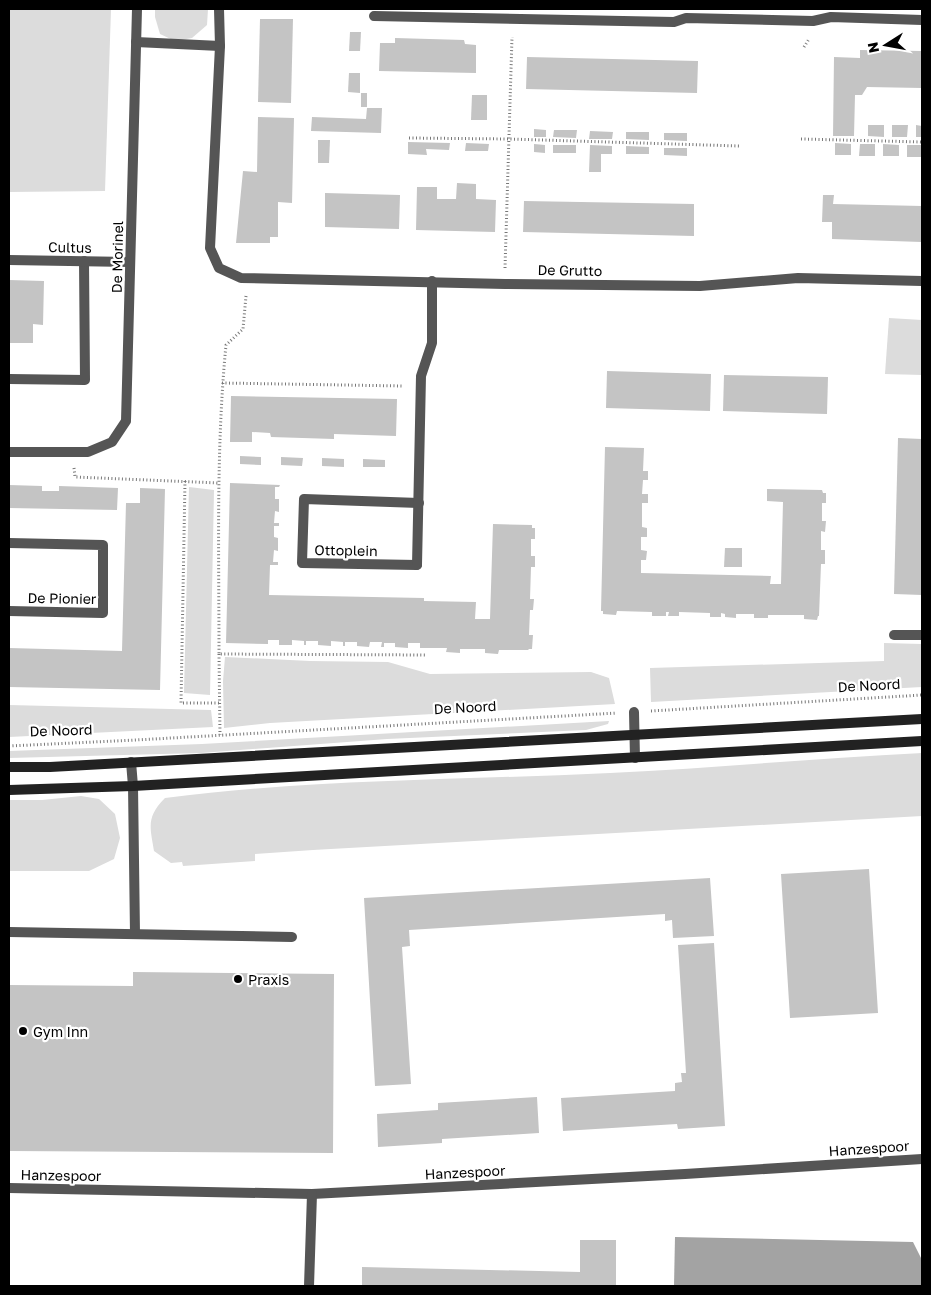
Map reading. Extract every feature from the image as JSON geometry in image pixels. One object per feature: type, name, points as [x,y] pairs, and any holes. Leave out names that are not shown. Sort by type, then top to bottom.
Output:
[{"type":"main road","points":[[9,768],[922,719]]},
{"type":"main road","points":[[9,790],[133,786],[922,741]]},
{"type":"street","name":"De Morinel","points":[[73,452],[88,452],[112,442],[126,421],[137,9]]},
{"type":"street","points":[[136,42],[220,46],[219,9]]},
{"type":"street","points":[[374,16],[674,22],[686,18],[813,21],[831,17],[922,20]]},
{"type":"street","name":"De Grutto","points":[[220,46],[210,248],[219,268],[241,278],[700,286],[798,278],[922,281]]},
{"type":"street","name":"Cultus","points":[[9,260],[130,262]]},
{"type":"street","points":[[9,379],[85,380],[84,261]]},
{"type":"street","name":"Ottoplein","points":[[419,503],[304,499],[302,563],[417,565],[419,503],[421,376],[432,343],[432,281]]},
{"type":"street","points":[[9,452],[73,452]]},
{"type":"street","name":"De Pionier","points":[[9,543],[102,545],[103,613],[9,611]]},
{"type":"street","points":[[894,635],[922,635]]},
{"type":"street","points":[[634,712],[635,758]]},
{"type":"street","points":[[131,762],[135,934]]},
{"type":"street","points":[[9,932],[292,937]]},
{"type":"street","name":"Hanzespoor","points":[[9,1188],[312,1194],[922,1159]]},
{"type":"street","points":[[309,1286],[312,1194]]},
{"type":"path","points":[[505,284],[512,18]]},
{"type":"path","points":[[409,138],[739,146]]},
{"type":"path","points":[[801,139],[922,142]]},
{"type":"path","points":[[220,735],[218,483],[222,383],[226,345],[243,329],[248,278]]},
{"type":"path","points":[[222,383],[421,386]]},
{"type":"path","points":[[73,452],[75,477],[218,483]]},
{"type":"path","points":[[185,481],[181,703],[220,703]]},
{"type":"path","points":[[219,654],[427,655]]},
{"type":"path","name":"De Noord","points":[[9,746],[922,695]]},
{"type":"shaded area","points":[[9,9],[111,9],[105,191],[9,192]]},
{"type":"shaded area","points":[[155,9],[208,9],[207,25],[192,38],[175,41],[160,34],[155,17]]},
{"type":"shaded area","points":[[889,318],[922,320],[922,375],[885,374]]},
{"type":"shaded area","points":[[189,487],[214,490],[210,695],[184,693]]},
{"type":"shaded area","points":[[884,643],[922,644],[922,687],[651,702],[650,668],[884,661]]},
{"type":"shaded area","points":[[225,657],[388,662],[430,674],[591,672],[609,678],[615,704],[270,723],[224,728],[223,681]]},
{"type":"shaded area","points":[[9,705],[211,710],[213,727],[9,737]]},
{"type":"shaded area","points":[[609,721],[608,724],[586,730],[387,739],[201,753],[9,758],[9,751],[202,744]]},
{"type":"shaded area","points":[[922,753],[922,816],[313,850],[255,854],[255,861],[183,866],[182,862],[171,863],[154,851],[151,835],[152,817],[165,798],[220,792],[387,781],[649,771]]},
{"type":"shaded area","points":[[81,796],[99,799],[115,814],[120,838],[114,859],[89,871],[9,871],[9,800],[42,800]]},
{"type":"shaded area","points":[[675,1237],[913,1242],[922,1260],[922,1286],[674,1286]]},
{"type":"building","points":[[260,19],[293,19],[291,103],[258,102]]},
{"type":"building","points":[[350,32],[361,32],[360,51],[349,51]]},
{"type":"building","points":[[395,38],[464,40],[465,44],[476,45],[476,73],[379,71],[380,43],[395,43]]},
{"type":"building","points":[[860,50],[922,51],[922,88],[867,87],[862,95],[855,95],[854,136],[833,136],[834,57],[860,58]]},
{"type":"building","points":[[527,57],[698,61],[697,93],[526,89]]},
{"type":"building","points":[[349,73],[360,73],[360,93],[348,92]]},
{"type":"building","points":[[361,93],[367,93],[367,107],[361,107]]},
{"type":"building","points":[[472,95],[487,95],[487,120],[471,120]]},
{"type":"building","points":[[367,108],[382,108],[381,133],[311,131],[312,117],[366,119]]},
{"type":"building","points":[[258,117],[294,118],[292,203],[278,202],[278,237],[270,237],[270,243],[236,243],[243,171],[257,172]]},
{"type":"building","points":[[868,125],[884,125],[884,137],[868,136]]},
{"type":"building","points":[[892,125],[908,125],[907,137],[892,137]]},
{"type":"building","points":[[916,125],[922,126],[922,137],[916,137]]},
{"type":"building","points":[[534,129],[546,130],[546,137],[534,137]]},
{"type":"building","points":[[554,130],[577,130],[576,138],[553,137]]},
{"type":"building","points":[[590,131],[613,132],[612,139],[589,139]]},
{"type":"building","points":[[626,132],[649,132],[649,140],[626,139]]},
{"type":"building","points":[[664,133],[687,133],[687,141],[664,140]]},
{"type":"building","points":[[318,140],[330,140],[329,163],[318,163]]},
{"type":"building","points":[[408,142],[450,143],[449,150],[426,149],[427,155],[408,154]]},
{"type":"building","points":[[466,143],[489,144],[488,151],[465,151]]},
{"type":"building","points":[[835,143],[851,144],[851,155],[835,155]]},
{"type":"building","points":[[534,144],[545,145],[545,153],[534,152]]},
{"type":"building","points":[[860,144],[875,144],[875,156],[859,156]]},
{"type":"building","points":[[883,144],[899,145],[899,156],[883,156]]},
{"type":"building","points":[[553,145],[576,145],[576,153],[553,153]]},
{"type":"building","points":[[590,145],[612,146],[612,154],[601,154],[601,172],[589,172]]},
{"type":"building","points":[[907,145],[922,145],[922,157],[907,157]]},
{"type":"building","points":[[626,146],[649,147],[649,154],[626,154]]},
{"type":"building","points":[[664,148],[687,148],[687,156],[664,155]]},
{"type":"building","points":[[457,183],[476,184],[476,199],[496,200],[495,232],[416,230],[417,187],[437,187],[437,199],[456,199]]},
{"type":"building","points":[[325,193],[400,195],[399,229],[325,227]]},
{"type":"building","points":[[823,195],[834,195],[833,204],[922,206],[922,242],[832,239],[832,222],[822,222]]},
{"type":"building","points":[[524,201],[694,204],[694,236],[523,232]]},
{"type":"building","points":[[9,280],[44,281],[43,325],[33,324],[33,343],[9,343]]},
{"type":"building","points":[[607,371],[711,374],[710,411],[606,408]]},
{"type":"building","points":[[724,375],[828,377],[827,414],[723,411]]},
{"type":"building","points":[[231,396],[397,399],[396,436],[334,434],[334,439],[271,437],[270,433],[252,432],[252,442],[230,442]]},
{"type":"building","points":[[898,438],[922,439],[922,595],[894,594]]},
{"type":"building","points":[[605,447],[644,448],[643,471],[648,471],[648,480],[643,480],[642,494],[648,494],[648,503],[642,503],[642,527],[647,528],[647,537],[641,537],[641,550],[647,551],[646,560],[641,560],[641,573],[771,576],[770,584],[781,584],[783,502],[767,501],[767,489],[822,490],[823,493],[826,493],[826,503],[822,503],[822,521],[826,521],[825,532],[821,531],[821,550],[825,550],[825,564],[821,564],[819,616],[817,620],[804,619],[804,615],[768,615],[768,618],[754,618],[754,614],[736,614],[736,618],[725,617],[725,614],[721,613],[721,617],[710,617],[710,613],[679,612],[679,616],[668,616],[669,612],[666,612],[666,616],[652,616],[652,612],[617,611],[616,615],[603,614],[603,611],[601,611]]},
{"type":"building","points":[[240,456],[261,457],[261,465],[240,464]]},
{"type":"building","points":[[281,457],[303,458],[302,466],[281,465]]},
{"type":"building","points":[[322,458],[344,459],[344,467],[322,466]]},
{"type":"building","points":[[363,459],[385,460],[385,467],[363,467]]},
{"type":"building","points":[[230,483],[280,485],[275,487],[275,499],[279,499],[279,512],[275,511],[274,523],[279,523],[279,526],[274,526],[274,537],[278,538],[278,551],[274,550],[273,562],[278,562],[278,565],[270,565],[269,595],[424,598],[424,601],[476,602],[475,619],[490,619],[493,524],[532,525],[532,528],[535,528],[535,539],[531,539],[531,556],[535,556],[535,567],[531,567],[530,599],[534,599],[533,610],[530,610],[529,635],[533,635],[532,649],[499,650],[498,654],[485,653],[485,649],[460,649],[460,653],[446,652],[447,648],[420,648],[420,643],[408,643],[408,648],[395,647],[395,643],[384,643],[384,647],[381,647],[382,642],[370,642],[369,647],[357,646],[357,642],[345,642],[345,646],[343,646],[343,642],[331,641],[331,646],[318,645],[318,641],[306,641],[306,645],[304,645],[304,641],[292,640],[292,645],[279,645],[279,640],[268,640],[268,644],[226,643]]},
{"type":"building","points":[[9,485],[42,486],[42,491],[59,491],[59,486],[118,488],[117,510],[9,508]]},
{"type":"building","points":[[140,488],[165,489],[160,690],[9,687],[9,648],[122,651],[126,503],[140,503]]},
{"type":"building","points":[[725,548],[742,548],[742,567],[724,567]]},
{"type":"building","points":[[869,869],[878,1013],[790,1018],[781,874]]},
{"type":"building","points":[[710,878],[714,936],[673,938],[672,920],[665,921],[665,914],[409,930],[410,946],[402,947],[411,1084],[375,1086],[364,898]]},
{"type":"building","points":[[714,943],[725,1126],[678,1129],[677,1124],[563,1131],[561,1098],[675,1091],[675,1083],[682,1082],[681,1073],[686,1073],[678,945]]},
{"type":"building","points":[[133,972],[334,974],[333,1153],[9,1151],[9,985],[133,986]]},
{"type":"building","points":[[537,1097],[539,1133],[442,1139],[442,1143],[378,1147],[377,1114],[438,1110],[438,1103]]},
{"type":"building","points":[[580,1240],[616,1240],[616,1286],[362,1286],[362,1267],[580,1272]]},
{"type":"place","name":"Praxis","points":[[238,979]]},
{"type":"place","name":"Gym Inn","points":[[23,1031]]}]
